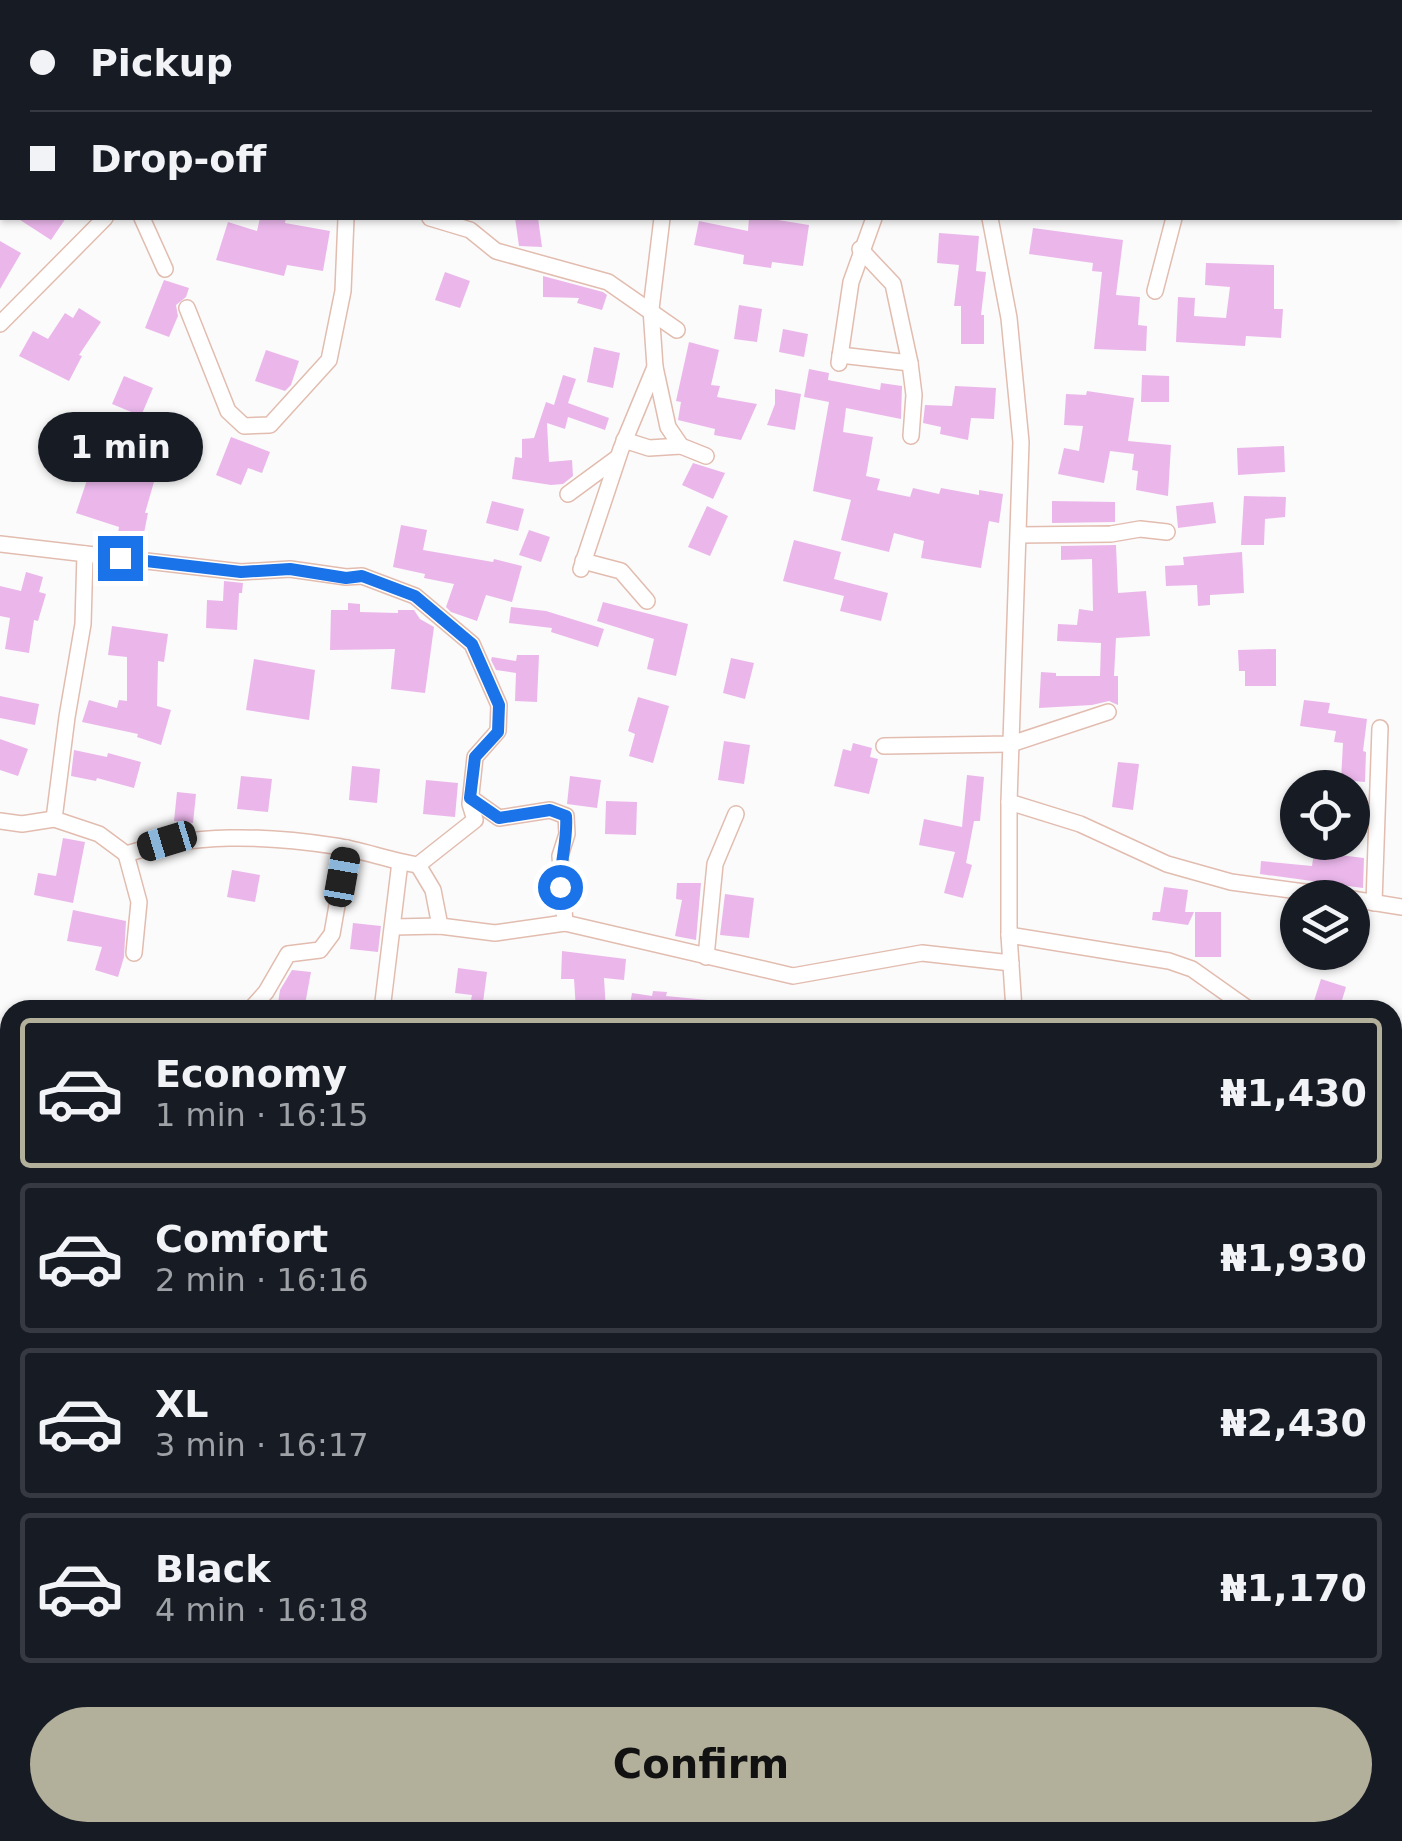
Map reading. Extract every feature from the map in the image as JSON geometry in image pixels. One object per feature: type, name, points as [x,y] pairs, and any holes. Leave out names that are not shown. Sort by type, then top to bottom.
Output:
[{"type":"street","points":[[0,324],[103,220]]},
{"type":"street","points":[[143,220],[165,269]]},
{"type":"street","points":[[187,308],[228,411],[244,426],[270,425],[329,360],[342,291],[346,220]]},
{"type":"street","points":[[437,220],[470,230],[496,252],[608,282],[676,330]]},
{"type":"street","points":[[662,220],[650,309],[655,367],[668,427],[682,446]]},
{"type":"street","points":[[873,220],[851,282],[840,359],[910,363]]},
{"type":"street","points":[[990,220],[1009,318],[1021,442],[1008,802],[1013,1000]]},
{"type":"street","points":[[1155,292],[1173,220]]},
{"type":"street","points":[[860,249],[893,284],[914,395],[911,436]]},
{"type":"street","points":[[646,602],[621,570],[582,565],[624,440],[655,367]]},
{"type":"street","points":[[624,440],[649,448],[682,446],[706,456]]},
{"type":"street","points":[[568,494],[618,458]]},
{"type":"street","points":[[1019,535],[1111,534],[1140,529],[1167,532]]},
{"type":"street","points":[[0,544],[241,572],[290,569],[346,578],[362,576],[415,596],[472,644],[499,705],[498,732],[475,757],[470,798],[475,820],[418,865],[347,848],[288,840],[200,837],[167,841],[126,854]]},
{"type":"street","points":[[54,819],[83,624],[86,554]]},
{"type":"street","points":[[884,746],[1011,744],[1108,712]]},
{"type":"street","points":[[1374,903],[1380,728]]},
{"type":"street","points":[[470,798],[499,818],[550,810],[566,816],[567,834],[560,856],[565,923]]},
{"type":"street","points":[[1008,802],[1080,824],[1168,864],[1231,882],[1280,889]]},
{"type":"street","points":[[706,957],[715,864],[736,814]]},
{"type":"street","points":[[0,820],[22,824],[54,819],[99,834],[126,854],[139,902],[134,954]]},
{"type":"street","points":[[259,1000],[288,954],[320,950],[332,934],[347,848]]},
{"type":"street","points":[[383,1000],[400,862]]},
{"type":"street","points":[[418,865],[433,890],[440,926]]},
{"type":"street","points":[[1370,902],[1402,907]]},
{"type":"street","points":[[393,927],[440,926],[495,933],[565,923],[792,976],[922,953],[1011,963]]},
{"type":"street","points":[[1010,936],[1168,961],[1192,969],[1236,1000]]},
{"type":"building","points":[[20,220],[65,220],[51,240]]},
{"type":"building","points":[[260,220],[286,220],[285,223],[330,231],[323,271],[287,265],[284,276],[216,260],[228,222],[257,231]]},
{"type":"building","points":[[515,220],[538,220],[542,247],[519,246]]},
{"type":"building","points":[[749,220],[809,225],[803,266],[772,262],[771,268],[743,264],[744,255],[694,245],[699,221],[748,231]]},
{"type":"building","points":[[1033,228],[1123,240],[1116,295],[1140,297],[1138,325],[1147,326],[1146,351],[1094,349],[1102,272],[1092,271],[1093,263],[1029,254]]},
{"type":"building","points":[[939,233],[979,236],[976,271],[986,272],[981,315],[984,344],[961,344],[961,306],[954,306],[959,265],[937,263]]},
{"type":"building","points":[[0,241],[21,253],[0,289]]},
{"type":"building","points":[[1206,263],[1274,265],[1274,309],[1283,309],[1281,338],[1246,336],[1245,346],[1176,342],[1178,297],[1195,298],[1194,316],[1226,318],[1230,287],[1205,285]]},
{"type":"building","points":[[445,272],[470,281],[460,308],[435,300]]},
{"type":"building","points":[[543,276],[603,292],[607,295],[602,310],[577,303],[579,298],[543,297]]},
{"type":"building","points":[[164,280],[189,288],[186,297],[176,305],[178,316],[169,337],[145,328]]},
{"type":"building","points":[[739,305],[762,309],[757,342],[734,339]]},
{"type":"building","points":[[79,308],[101,322],[79,355],[82,356],[69,381],[19,356],[33,331],[48,339],[65,313],[73,318]]},
{"type":"building","points":[[783,329],[808,334],[804,357],[779,352]]},
{"type":"building","points":[[689,342],[719,350],[711,385],[720,386],[717,397],[757,404],[741,440],[714,435],[715,429],[678,420],[681,402],[676,401]]},
{"type":"building","points":[[594,347],[620,353],[613,388],[587,382]]},
{"type":"building","points":[[266,350],[299,361],[285,391],[255,381]]},
{"type":"building","points":[[809,369],[829,373],[828,380],[880,390],[881,383],[902,386],[901,419],[846,408],[843,432],[873,437],[866,476],[880,479],[877,490],[910,497],[913,488],[939,494],[941,488],[979,495],[979,490],[1003,494],[999,523],[989,521],[981,568],[921,558],[924,541],[894,533],[889,552],[841,540],[851,500],[813,491],[829,402],[804,397]]},
{"type":"building","points":[[563,375],[576,379],[568,403],[609,418],[605,430],[568,417],[565,429],[547,423],[549,462],[572,460],[573,476],[563,484],[551,485],[512,479],[515,457],[522,458],[522,439],[534,438],[546,402],[554,405]]},
{"type":"building","points":[[1142,375],[1169,376],[1169,402],[1141,402]]},
{"type":"building","points":[[124,376],[153,388],[141,416],[112,404]]},
{"type":"building","points":[[955,386],[996,388],[994,419],[971,418],[968,440],[940,434],[941,427],[923,423],[925,405],[952,406]]},
{"type":"building","points":[[775,389],[801,394],[795,430],[767,425],[775,404]]},
{"type":"building","points":[[1087,391],[1134,398],[1128,441],[1171,445],[1168,496],[1136,490],[1138,471],[1132,470],[1134,454],[1110,451],[1104,483],[1058,474],[1064,448],[1079,451],[1083,426],[1064,425],[1066,394],[1086,395]]},
{"type":"building","points":[[231,437],[270,452],[262,473],[248,468],[241,485],[216,475]]},
{"type":"building","points":[[1284,446],[1285,472],[1238,475],[1237,448]]},
{"type":"building","points":[[93,462],[124,473],[126,466],[156,475],[145,513],[142,543],[117,538],[119,527],[76,513]]},
{"type":"building","points":[[693,463],[725,473],[713,499],[682,485]]},
{"type":"building","points":[[1244,496],[1286,497],[1285,517],[1265,519],[1264,545],[1241,545]]},
{"type":"building","points":[[492,501],[524,509],[518,531],[486,523]]},
{"type":"building","points":[[1052,501],[1115,502],[1115,522],[1052,523]]},
{"type":"building","points":[[1213,502],[1216,523],[1178,528],[1176,506]]},
{"type":"building","points":[[707,506],[728,516],[710,556],[688,547]]},
{"type":"building","points":[[401,525],[427,530],[423,550],[522,566],[512,602],[486,595],[477,621],[451,612],[446,607],[454,584],[393,567]]},
{"type":"building","points":[[529,530],[550,537],[541,562],[519,555]]},
{"type":"building","points":[[794,540],[841,552],[834,579],[888,593],[881,621],[840,611],[844,596],[783,581]]},
{"type":"building","points":[[1116,545],[1118,593],[1146,591],[1150,636],[1116,638],[1114,676],[1118,676],[1118,705],[1109,701],[1039,708],[1041,672],[1100,676],[1101,643],[1057,641],[1058,624],[1077,625],[1079,609],[1093,611],[1092,559],[1061,560],[1061,546]]},
{"type":"building","points":[[1242,552],[1244,593],[1210,595],[1210,605],[1198,606],[1197,585],[1166,586],[1165,566],[1184,565],[1183,557]]},
{"type":"building","points":[[26,572],[43,577],[39,592],[46,594],[38,621],[34,620],[29,653],[5,649],[10,618],[0,616],[0,586],[21,591]]},
{"type":"building","points":[[224,581],[243,583],[237,630],[206,628],[207,600],[223,601]]},
{"type":"building","points":[[603,602],[688,624],[676,676],[647,669],[654,639],[597,621]]},
{"type":"building","points":[[348,603],[360,604],[360,612],[414,610],[434,627],[425,693],[391,689],[395,649],[330,650],[331,610],[348,610]]},
{"type":"building","points":[[511,607],[546,611],[604,629],[598,647],[551,632],[552,628],[509,623]]},
{"type":"building","points":[[112,626],[168,634],[164,662],[158,661],[157,706],[171,710],[161,745],[137,737],[138,734],[82,722],[89,700],[117,708],[119,700],[127,701],[127,657],[108,655]]},
{"type":"building","points":[[1276,649],[1276,686],[1245,686],[1245,671],[1239,671],[1238,650]]},
{"type":"building","points":[[517,655],[539,655],[537,702],[515,701],[516,673],[496,670],[491,660],[492,657],[516,661]]},
{"type":"building","points":[[731,658],[754,663],[745,699],[723,693]]},
{"type":"building","points":[[254,659],[315,670],[309,720],[246,710]]},
{"type":"building","points":[[0,696],[39,704],[35,725],[0,718]]},
{"type":"building","points":[[638,697],[669,706],[653,763],[629,756],[635,734],[628,731]]},
{"type":"building","points":[[1304,700],[1330,703],[1328,713],[1367,719],[1365,770],[1342,770],[1343,743],[1334,742],[1336,731],[1300,726]]},
{"type":"building","points":[[0,739],[28,749],[18,776],[0,770]]},
{"type":"building","points":[[724,741],[750,745],[744,784],[718,780]]},
{"type":"building","points":[[853,743],[872,748],[870,757],[878,759],[869,794],[834,786],[843,749],[851,751]]},
{"type":"building","points":[[74,750],[107,757],[108,753],[141,762],[134,788],[71,776]]},
{"type":"building","points":[[1118,762],[1139,764],[1133,810],[1112,807]]},
{"type":"building","points":[[352,766],[380,769],[377,803],[349,800]]},
{"type":"building","points":[[967,775],[984,777],[980,821],[974,821],[966,863],[972,865],[963,898],[944,893],[955,852],[919,845],[924,819],[962,827]]},
{"type":"building","points":[[241,776],[272,779],[268,812],[237,809]]},
{"type":"building","points":[[570,776],[601,780],[597,808],[567,804]]},
{"type":"building","points":[[426,780],[458,783],[455,817],[423,814]]},
{"type":"building","points":[[177,792],[196,794],[193,823],[174,821]]},
{"type":"building","points":[[606,801],[637,802],[636,835],[605,834]]},
{"type":"building","points":[[63,838],[85,842],[73,903],[34,895],[38,873],[56,876]]},
{"type":"building","points":[[1313,860],[1364,860],[1363,880],[1304,880],[1260,874],[1261,861],[1312,866]]},
{"type":"building","points":[[232,870],[260,875],[255,902],[227,897]]},
{"type":"building","points":[[677,883],[701,883],[696,940],[675,936],[682,900],[676,899]]},
{"type":"building","points":[[1164,887],[1188,890],[1185,912],[1194,912],[1188,925],[1152,920],[1153,912],[1160,912]]},
{"type":"building","points":[[725,894],[754,898],[749,938],[720,935]]},
{"type":"building","points":[[73,910],[126,921],[124,957],[118,977],[95,970],[102,947],[67,941]]},
{"type":"building","points":[[1195,912],[1221,912],[1221,957],[1195,957]]},
{"type":"building","points":[[353,923],[381,926],[378,952],[350,949]]},
{"type":"building","points":[[562,951],[626,959],[624,980],[604,978],[605,1000],[575,1000],[574,979],[561,979]]},
{"type":"building","points":[[458,968],[487,972],[483,1000],[455,993]]},
{"type":"building","points":[[292,970],[311,972],[306,1000],[278,1000]]},
{"type":"building","points":[[1321,979],[1346,987],[1342,1000],[1314,1000]]},
{"type":"building","points":[[653,991],[667,992],[666,996],[708,1000],[631,1000],[632,993],[652,996]]},
{"type":"route","points":[[120,558],[241,572],[290,569],[346,578],[362,576],[415,596],[472,644],[499,705],[498,732],[475,757],[470,798],[499,818],[550,810],[566,816],[560,887]]}]
